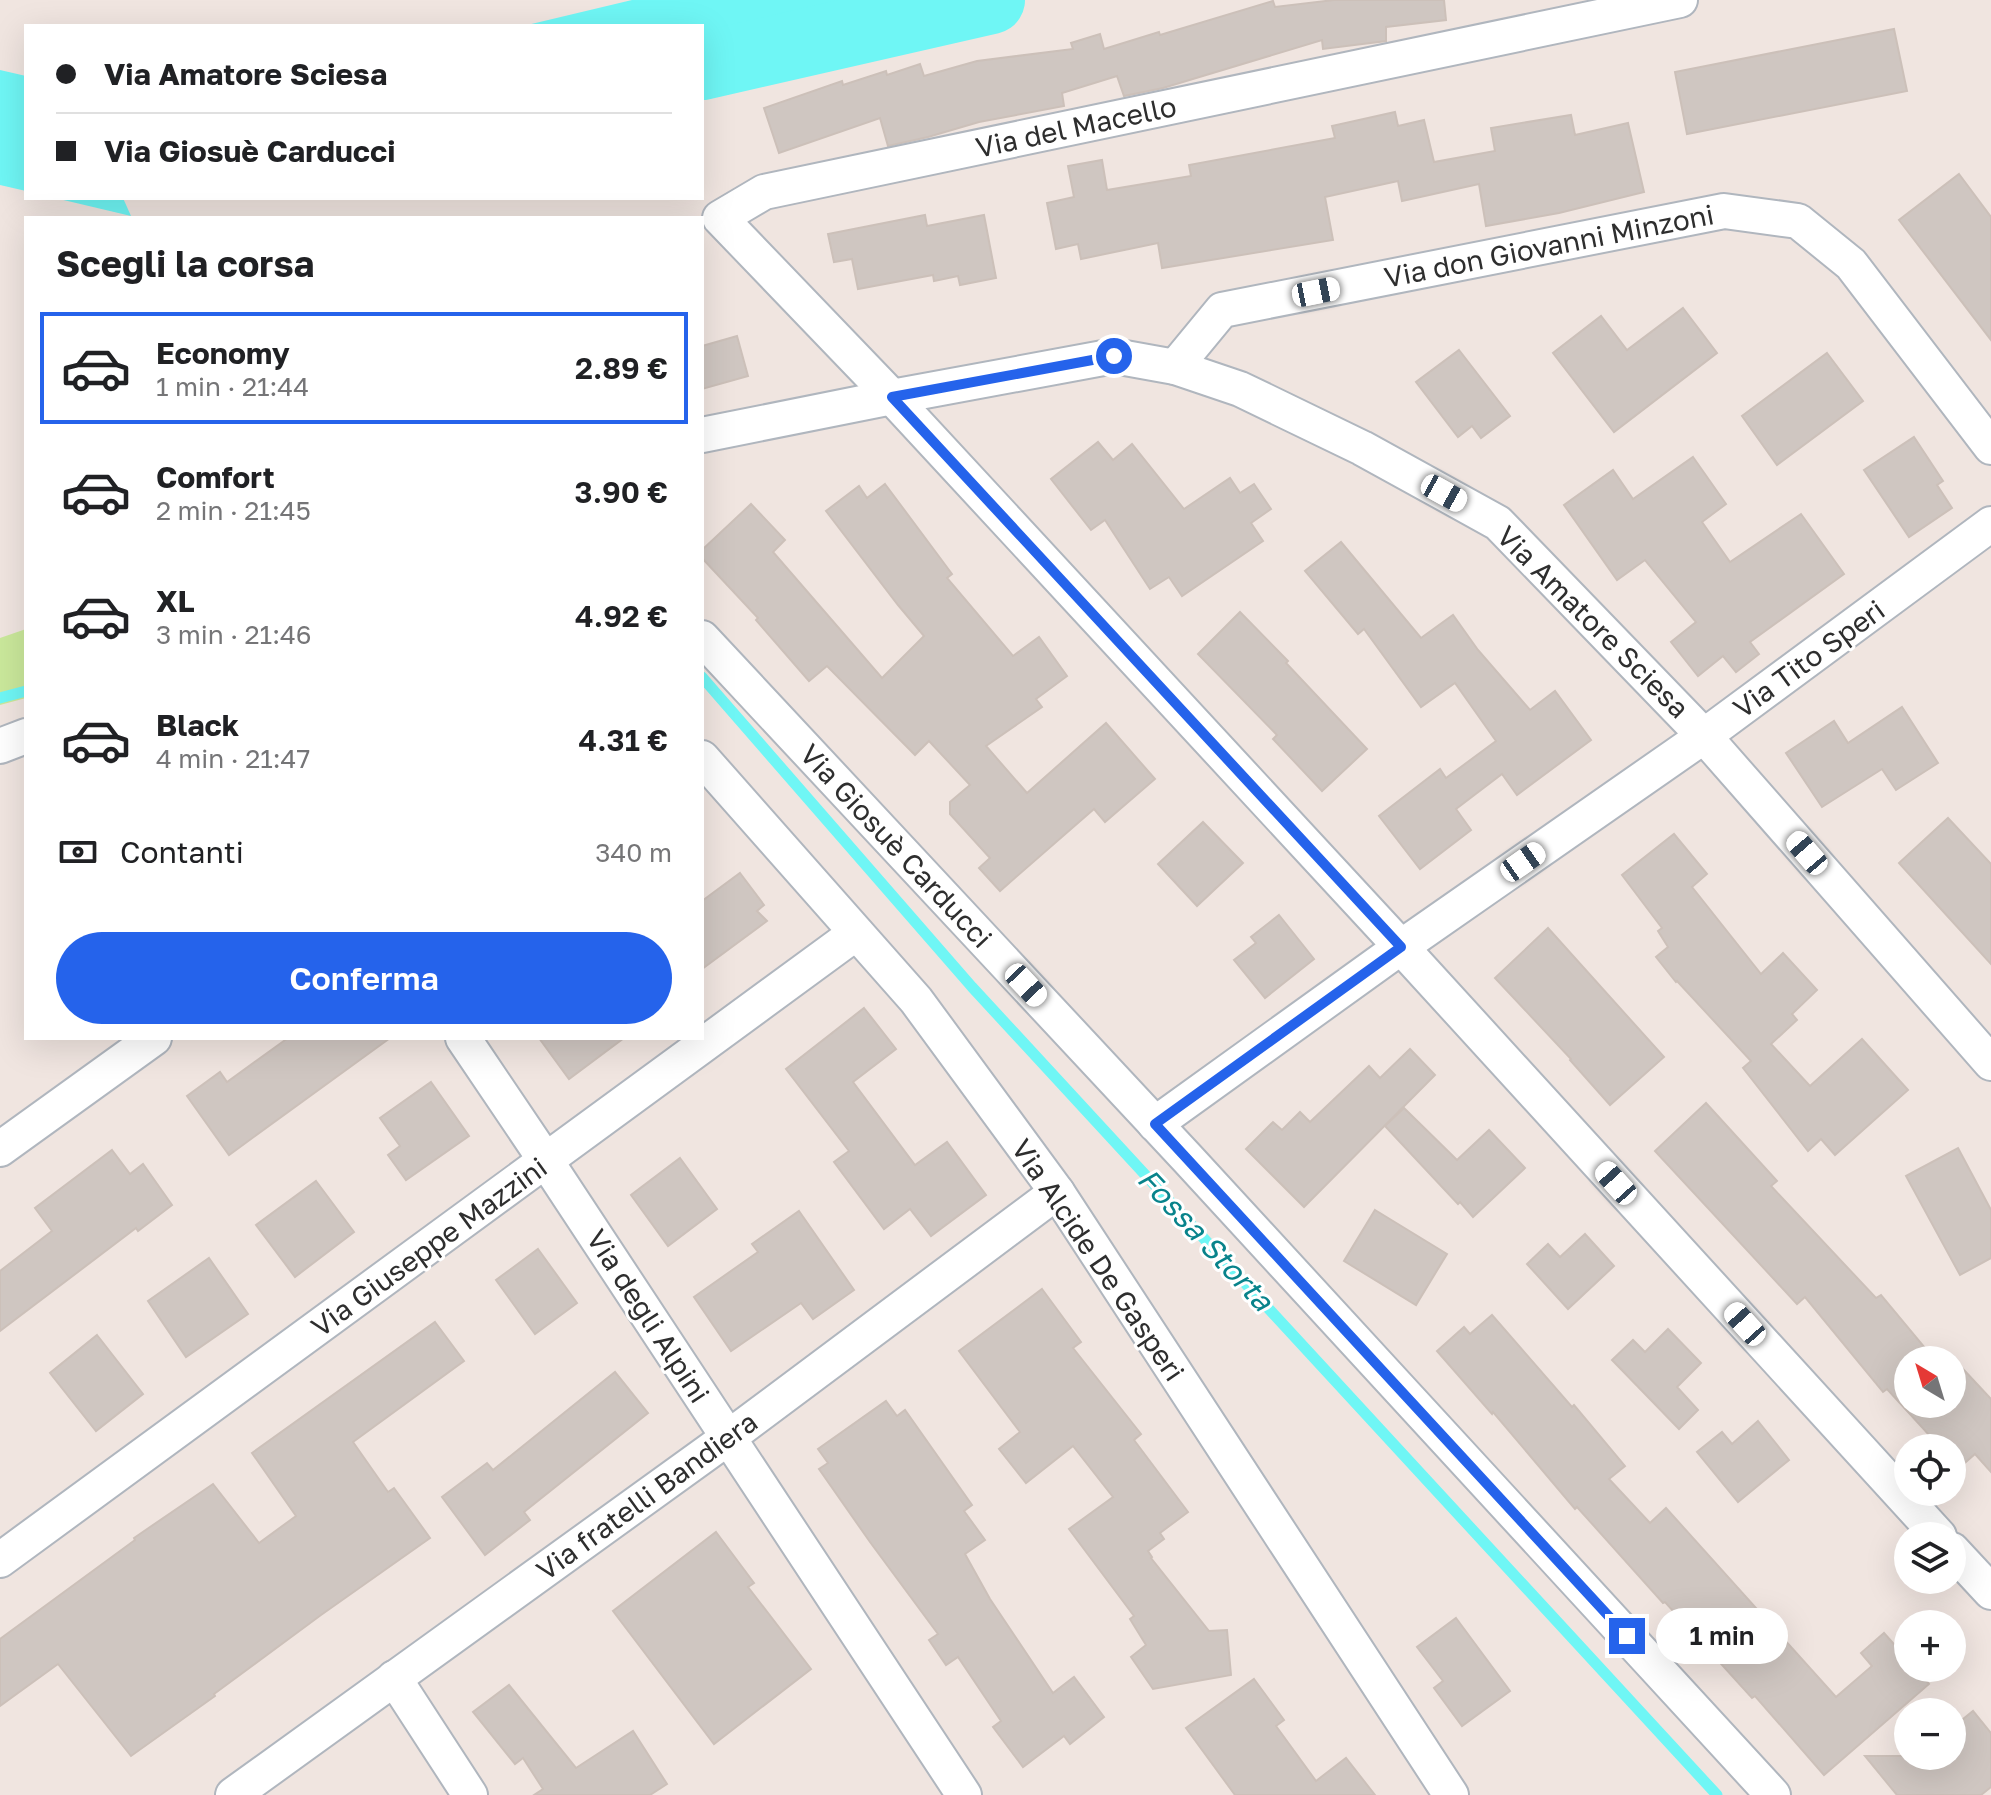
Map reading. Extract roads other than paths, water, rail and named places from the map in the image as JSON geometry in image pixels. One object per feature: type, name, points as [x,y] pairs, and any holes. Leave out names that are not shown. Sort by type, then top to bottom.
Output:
[{"type":"street","name":"Via del Macello","points":[[892,397],[720,218],[764,192],[1680,0]]},
{"type":"street","name":"Via don Giovanni Minzoni","points":[[1175,367],[1222,310],[1724,211],[1798,221],[1851,264],[1991,447]]},
{"type":"street","name":"Via Amatore Sciesa","points":[[704,435],[1114,356],[1175,367],[1240,389],[1335,435],[1498,523],[1704,736],[1991,1063]]},
{"type":"street","points":[[892,397],[1401,947],[1926,1522]]},
{"type":"street","name":"Via Tito Speri","points":[[1155,1124],[1401,947],[1704,736],[1991,524]]},
{"type":"street","name":"Via Giosuè Carducci","points":[[704,640],[1773,1795]]},
{"type":"street","points":[[0,746],[24,737]]},
{"type":"street","name":"Via Alcide De Gasperi","points":[[704,760],[916,1000],[1057,1192],[1451,1795]]},
{"type":"street","name":"Via Giuseppe Mazzini","points":[[0,1560],[856,933]]},
{"type":"street","points":[[0,1149],[151,1040]]},
{"type":"street","name":"Via degli Alpini","points":[[464,1040],[964,1795]]},
{"type":"street","name":"Via fratelli Bandiera","points":[[233,1795],[729,1437],[1057,1192]]},
{"type":"street","points":[[1966,1565],[1991,1592]]},
{"type":"street","points":[[394,1678],[470,1795]]},
{"type":"water","points":[[632,0],[957,0],[704,63],[704,24],[531,24]]},
{"type":"water","points":[[0,70],[24,76],[24,191],[0,185]]},
{"type":"water","points":[[63,200],[124,200],[131,216]]},
{"type":"waterway","points":[[704,66],[991,0]]},
{"type":"waterway","name":"Fossa Storta","points":[[704,679],[972,987],[1717,1795]]},
{"type":"waterway","name":"Fossa Storta","points":[[0,698],[24,692]]}]
